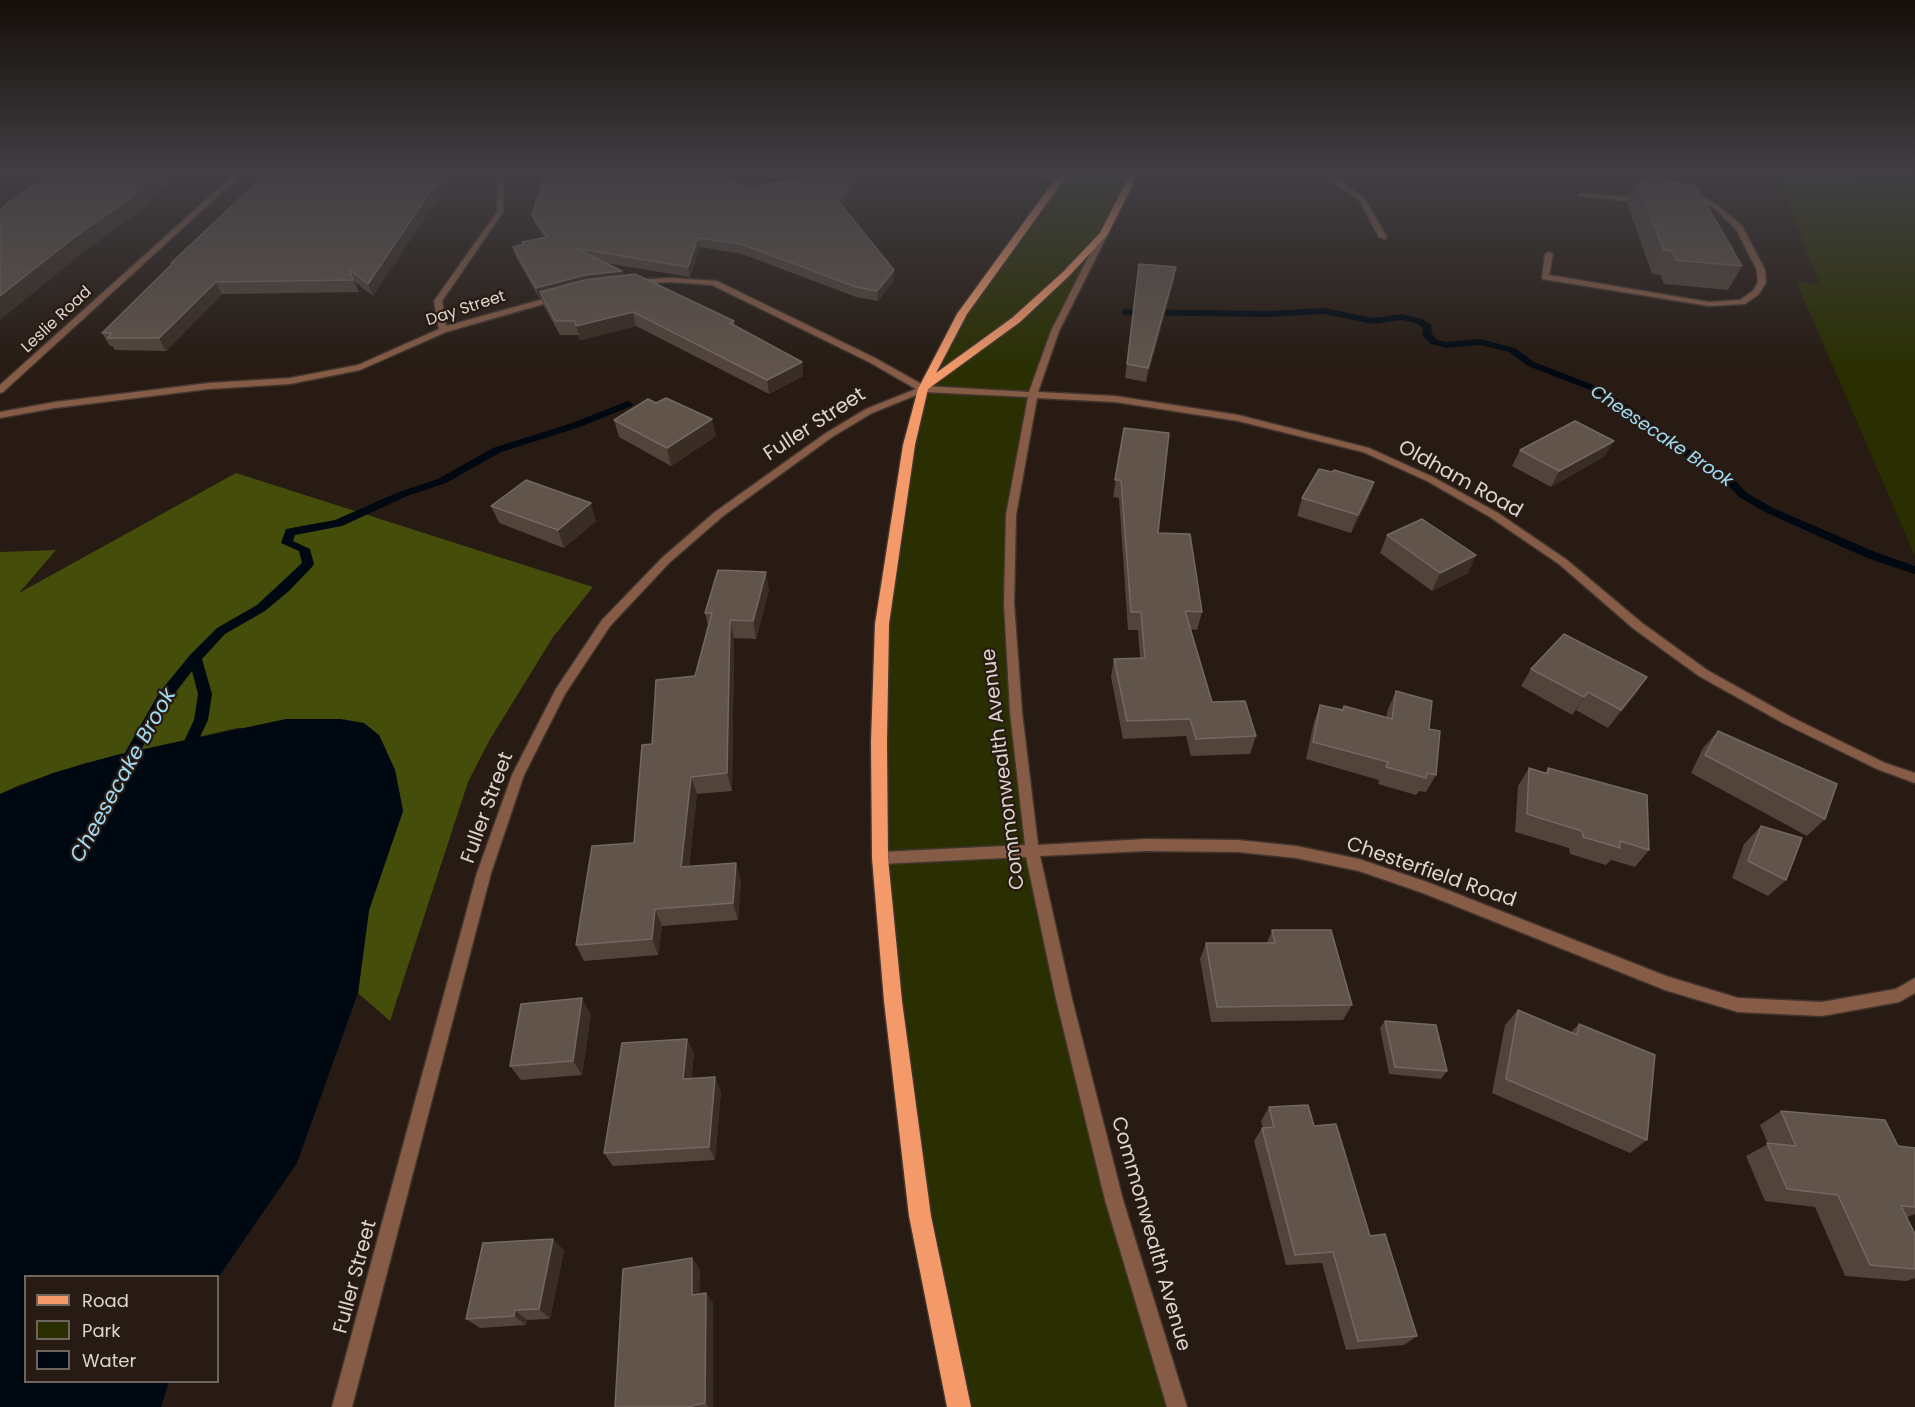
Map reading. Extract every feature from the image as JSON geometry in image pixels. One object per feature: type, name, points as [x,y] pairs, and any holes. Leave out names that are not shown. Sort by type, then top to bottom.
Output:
[{"type":"main road","points":[[959,1407],[920,1216],[893,1001],[880,858],[879,742],[882,624],[909,445],[923,389],[962,314],[1016,240]]},
{"type":"main road","name":"Commonwealth Avenue","points":[[923,389],[1016,320],[1098,240]]},
{"type":"street","name":"Leslie Road","points":[[0,390],[166,240]]},
{"type":"street","points":[[443,330],[438,301],[481,240]]},
{"type":"street","name":"Commonwealth Avenue","points":[[1101,240],[1055,331],[1033,394],[1011,515],[1009,603],[1016,712],[1032,852],[1064,999],[1114,1200],[1177,1407]]},
{"type":"street","points":[[1549,254],[1545,277],[1709,304],[1742,302],[1756,292],[1762,282],[1761,270],[1745,240]]},
{"type":"street","points":[[621,284],[671,280],[714,284],[862,355],[923,389]]},
{"type":"street","name":"Day Street","points":[[0,416],[56,405],[209,386],[291,381],[360,367],[443,330],[568,294]]},
{"type":"street","name":"Oldham Road","points":[[923,389],[1115,399],[1185,408],[1300,432],[1366,450],[1430,479],[1494,515],[1563,562],[1638,626],[1703,673],[1787,720],[1881,766],[1915,778]]},
{"type":"street","name":"Fuller Street","points":[[342,1407],[484,873],[518,775],[560,692],[606,623],[666,560],[719,514],[829,435],[869,411],[923,389]]},
{"type":"street","name":"Chesterfield Road","points":[[880,858],[1146,845],[1238,846],[1296,852],[1359,865],[1427,888],[1665,983],[1738,1005],[1822,1009],[1899,995],[1915,985]]},
{"type":"green space","points":[[1017,240],[1101,240],[1055,331],[1021,447],[1009,603],[1032,852],[1177,1407],[959,1407],[920,1216],[880,858],[882,624],[923,389],[944,343]]},
{"type":"green space","points":[[1802,240],[1915,240],[1915,556],[1796,281],[1820,285]]},
{"type":"green space","points":[[236,473],[593,587],[553,637],[489,741],[468,782],[390,1021],[358,993],[369,910],[403,811],[395,770],[379,735],[237,728],[85,763],[19,785],[0,794],[0,552],[56,550],[19,593]]},
{"type":"water","points":[[286,719],[341,719],[364,723],[379,735],[395,770],[403,811],[369,910],[358,993],[297,1163],[219,1277],[24,1275],[24,1383],[169,1383],[161,1407],[0,1407],[0,794],[53,773],[116,755]]},
{"type":"building","points":[[0,240],[71,240],[0,296]]},
{"type":"building","points":[[196,240],[398,240],[368,284],[350,270],[353,280],[216,282],[159,338],[107,338],[112,333],[102,333],[173,263],[171,263]]},
{"type":"building","points":[[534,240],[697,240],[688,267],[575,248],[622,271],[585,275],[536,288],[513,247],[524,244],[522,242]]},
{"type":"building","points":[[710,240],[869,240],[894,270],[877,291],[856,287],[741,244]]},
{"type":"building","points":[[1660,240],[1727,240],[1742,266],[1676,260],[1672,251],[1664,250]]},
{"type":"building","points":[[1139,264],[1176,267],[1148,368],[1127,364]]},
{"type":"building","points":[[635,274],[734,321],[730,323],[802,362],[767,380],[633,312],[576,326],[575,321],[555,321],[540,292],[585,280]]},
{"type":"building","points":[[666,398],[712,419],[667,448],[614,420],[648,399],[656,403]]},
{"type":"building","points":[[1575,421],[1614,441],[1559,471],[1520,450]]},
{"type":"building","points":[[1124,428],[1169,433],[1158,533],[1190,534],[1202,612],[1185,611],[1212,702],[1245,701],[1256,736],[1196,739],[1190,719],[1127,721],[1114,659],[1145,658],[1141,612],[1131,612],[1121,480],[1115,480]]},
{"type":"building","points":[[1319,469],[1332,472],[1334,470],[1374,482],[1358,515],[1302,498]]},
{"type":"building","points":[[526,480],[591,503],[558,530],[491,506]]},
{"type":"building","points":[[1422,519],[1476,555],[1440,573],[1387,535]]},
{"type":"building","points":[[718,570],[766,572],[753,621],[730,620],[727,773],[691,777],[681,867],[736,863],[733,903],[655,909],[652,939],[576,945],[592,846],[634,843],[642,745],[652,744],[656,680],[695,676],[712,613],[705,613]]},
{"type":"building","points":[[1564,634],[1647,677],[1621,710],[1588,692],[1584,697],[1531,669]]},
{"type":"building","points":[[1396,691],[1432,701],[1429,729],[1440,731],[1436,775],[1427,773],[1426,778],[1386,767],[1388,762],[1313,742],[1320,705],[1343,710],[1344,706],[1392,719]]},
{"type":"building","points":[[1718,731],[1837,784],[1825,819],[1705,755]]},
{"type":"building","points":[[1529,768],[1548,774],[1548,768],[1647,795],[1649,850],[1620,841],[1620,848],[1583,837],[1582,831],[1527,814]]},
{"type":"building","points":[[1761,826],[1802,838],[1786,880],[1748,861]]},
{"type":"building","points":[[1272,930],[1331,930],[1352,1005],[1217,1007],[1206,943],[1275,943]]},
{"type":"building","points":[[582,998],[573,1061],[510,1066],[521,1004]]},
{"type":"building","points":[[1518,1010],[1577,1035],[1579,1024],[1655,1055],[1647,1140],[1506,1079]]},
{"type":"building","points":[[1385,1021],[1436,1025],[1447,1071],[1395,1067]]},
{"type":"building","points":[[687,1039],[683,1079],[715,1077],[709,1147],[604,1153],[622,1043]]},
{"type":"building","points":[[1308,1105],[1314,1126],[1336,1124],[1370,1236],[1385,1234],[1417,1336],[1358,1341],[1333,1252],[1295,1255],[1262,1128],[1274,1127],[1269,1107]]},
{"type":"building","points":[[1781,1111],[1885,1120],[1898,1146],[1915,1148],[1915,1207],[1901,1206],[1915,1234],[1915,1269],[1870,1265],[1838,1195],[1787,1189],[1767,1143],[1796,1146]]},
{"type":"building","points":[[553,1239],[539,1309],[515,1310],[514,1316],[466,1319],[483,1243]]},
{"type":"building","points":[[692,1258],[692,1295],[706,1293],[705,1403],[692,1407],[615,1407],[623,1269]]},
{"type":"waterway","name":"Cheesecake Brook","points":[[1125,312],[1267,314],[1324,311],[1373,321],[1402,317],[1419,321],[1428,327],[1427,335],[1434,342],[1447,345],[1480,342],[1512,350],[1531,364],[1593,388],[1631,412],[1674,445],[1727,478],[1743,495],[1769,510],[1871,555],[1915,570]]},
{"type":"waterway","name":"Cheesecake Brook","points":[[195,658],[221,631],[261,608],[308,564],[304,549],[287,543],[290,532],[338,523],[403,494],[442,481],[497,450],[576,425],[628,404]]},
{"type":"waterway","name":"Cheesecake Brook","points":[[125,765],[164,697],[195,658]]},
{"type":"waterway","points":[[185,754],[201,720],[205,694],[195,658]]}]
